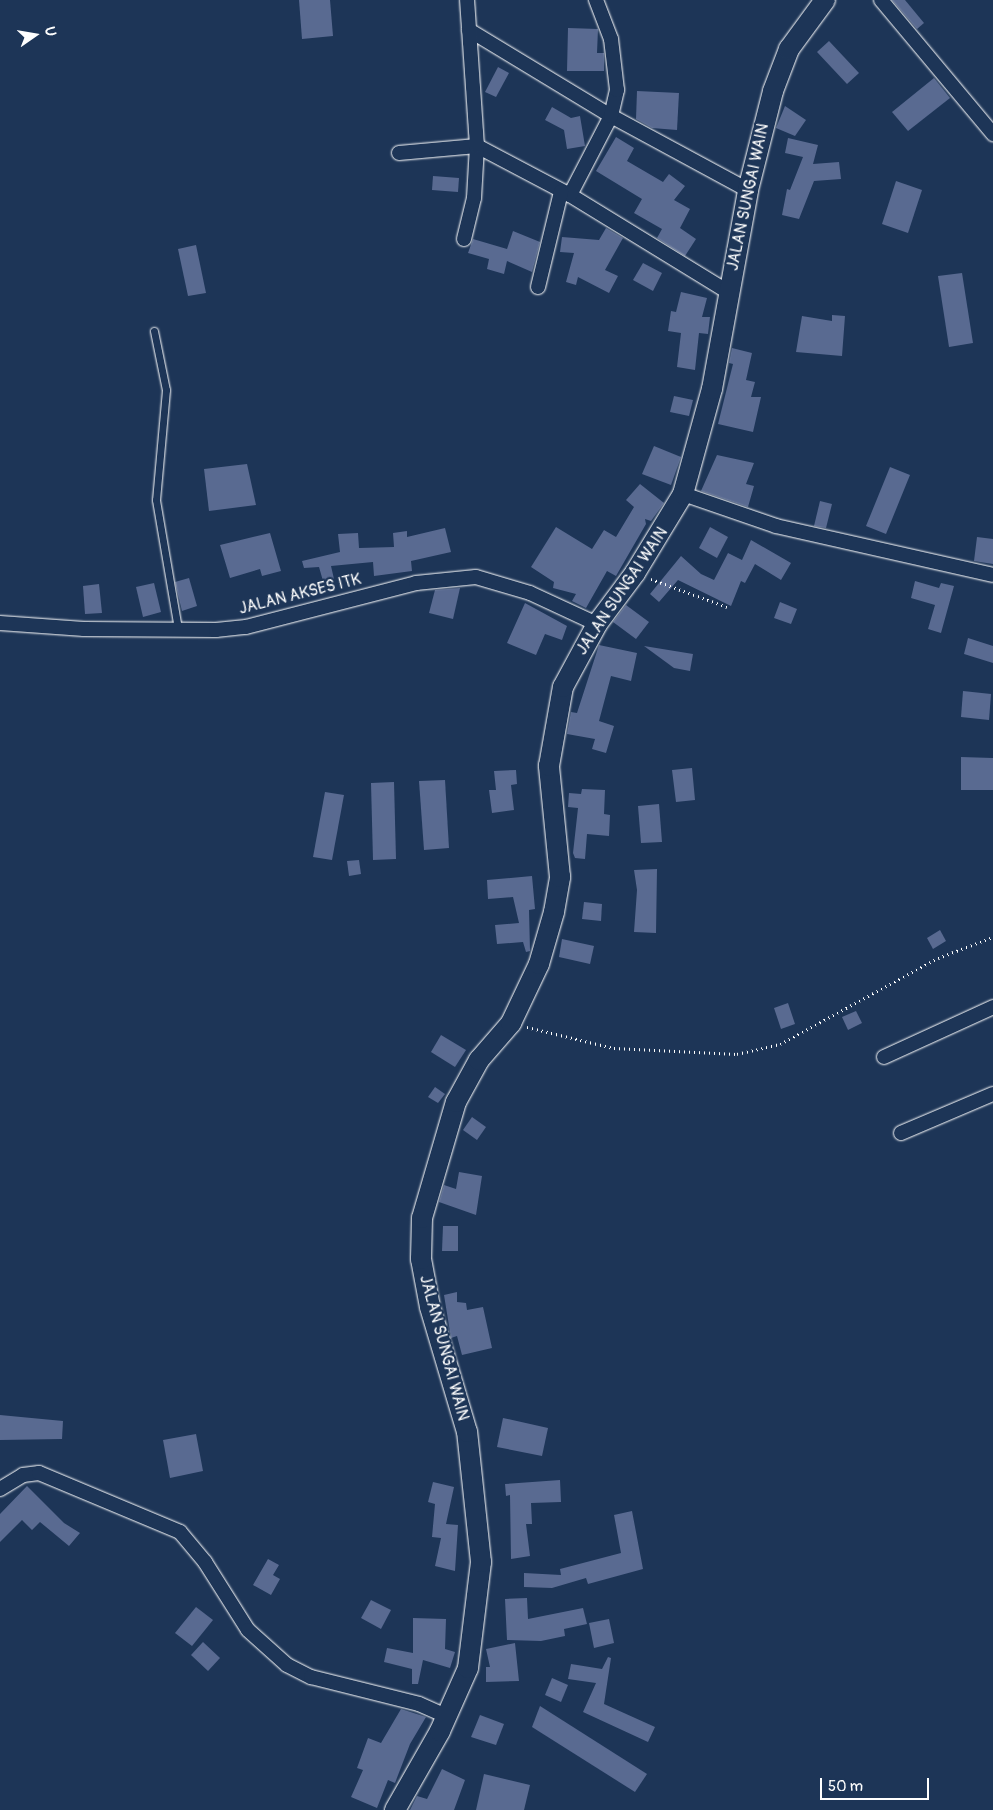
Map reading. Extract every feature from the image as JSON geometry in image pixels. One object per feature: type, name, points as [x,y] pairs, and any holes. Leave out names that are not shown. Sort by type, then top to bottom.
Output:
[{"type":"street","points":[[464,238],[474,198],[476,146],[467,0]]},
{"type":"street","points":[[538,287],[566,193],[611,116],[617,90],[616,63],[611,39],[596,0]]},
{"type":"street","name":"JALAN SUNGAI WAIN","points":[[395,1810],[446,1716],[468,1668],[482,1562],[467,1432],[430,1306],[420,1259],[422,1218],[456,1102],[479,1060],[511,1023],[539,964],[560,877],[549,766],[553,728],[563,687],[597,624],[635,573],[683,494],[712,389],[728,292],[748,190],[772,91],[789,49],[825,0]]},
{"type":"street","points":[[882,0],[993,134]]},
{"type":"street","points":[[469,30],[611,116],[748,190]]},
{"type":"street","points":[[399,153],[476,146],[566,193],[728,292]]},
{"type":"street","points":[[683,494],[776,526],[993,575]]},
{"type":"street","name":"JALAN AKSES ITK","points":[[0,623],[84,629],[246,627],[416,584],[476,577],[530,593],[597,624]]},
{"type":"street","points":[[884,1057],[993,1007]]},
{"type":"street","points":[[902,1133],[993,1094]]},
{"type":"street","points":[[0,1489],[23,1476],[39,1473],[180,1532],[205,1562],[248,1630],[287,1665],[311,1677],[419,1704],[446,1716]]},
{"type":"lane","points":[[154,331],[166,390],[156,500],[178,629]]},
{"type":"path","points":[[635,573],[727,607]]},
{"type":"path","points":[[511,1023],[614,1048],[737,1054],[780,1044],[938,958],[993,937]]},
{"type":"building","points":[[299,0],[330,0],[333,36],[302,39]]},
{"type":"building","points":[[892,0],[905,0],[924,23],[917,29]]},
{"type":"building","points":[[568,28],[598,29],[597,53],[604,53],[604,71],[567,71]]},
{"type":"building","points":[[829,41],[859,73],[847,84],[817,52]]},
{"type":"building","points":[[498,67],[509,73],[496,97],[485,92]]},
{"type":"building","points":[[934,78],[950,98],[908,131],[892,112]]},
{"type":"building","points":[[637,91],[679,93],[677,130],[652,128],[636,119]]},
{"type":"building","points":[[785,106],[806,120],[795,136],[776,128]]},
{"type":"building","points":[[552,107],[571,118],[580,116],[585,146],[567,149],[564,130],[545,120]]},
{"type":"building","points":[[616,137],[634,148],[627,161],[663,182],[669,174],[685,186],[674,200],[690,209],[680,228],[696,239],[685,256],[657,238],[662,229],[634,213],[642,199],[596,171]]},
{"type":"building","points":[[788,138],[818,145],[813,164],[839,162],[841,179],[814,181],[799,219],[782,215],[787,189],[790,190],[803,157],[785,153]]},
{"type":"building","points":[[433,176],[459,178],[458,192],[432,190]]},
{"type":"building","points":[[896,181],[922,190],[908,233],[882,224]]},
{"type":"building","points":[[606,228],[623,238],[605,270],[618,276],[609,293],[578,277],[576,285],[566,282],[574,253],[560,252],[562,237],[599,240]]},
{"type":"building","points":[[513,231],[540,242],[532,272],[507,261],[504,274],[487,269],[489,259],[468,253],[473,239],[507,249]]},
{"type":"building","points":[[196,245],[206,293],[188,296],[178,249]]},
{"type":"building","points":[[643,263],[662,273],[653,291],[633,280]]},
{"type":"building","points":[[962,273],[973,343],[949,347],[938,276]]},
{"type":"building","points":[[681,292],[707,298],[702,317],[710,317],[708,334],[699,333],[695,370],[677,367],[681,333],[668,331],[671,311],[676,312]]},
{"type":"building","points":[[832,315],[845,316],[842,356],[796,352],[802,316],[832,321]]},
{"type":"building","points":[[732,348],[752,353],[746,380],[755,382],[751,397],[761,397],[753,432],[718,424],[733,364],[729,363]]},
{"type":"building","points":[[674,396],[693,400],[689,416],[670,412]]},
{"type":"building","points":[[654,446],[681,457],[671,485],[642,474]]},
{"type":"building","points":[[717,455],[754,463],[746,484],[754,486],[748,507],[701,491]]},
{"type":"building","points":[[247,464],[256,505],[209,511],[204,469]]},
{"type":"building","points":[[890,467],[910,475],[886,534],[866,526]]},
{"type":"building","points":[[640,484],[664,503],[651,521],[645,519],[646,524],[616,576],[607,571],[586,608],[572,601],[576,594],[553,588],[554,582],[531,567],[556,527],[592,549],[604,530],[616,537],[634,507],[626,500]]},
{"type":"building","points":[[820,501],[832,504],[826,528],[814,526]]},
{"type":"building","points":[[710,527],[728,537],[717,558],[699,548]]},
{"type":"building","points":[[445,528],[451,552],[411,561],[412,571],[374,576],[373,562],[331,566],[334,579],[323,581],[319,567],[304,568],[302,561],[340,552],[338,534],[358,533],[359,548],[394,547],[393,533],[407,531],[407,537]]},
{"type":"building","points":[[270,533],[281,571],[262,576],[260,569],[230,578],[220,545]]},
{"type":"building","points":[[977,537],[993,539],[993,564],[974,561]]},
{"type":"building","points":[[751,540],[791,563],[781,580],[755,564],[745,583],[741,581],[731,606],[678,580],[659,602],[650,594],[681,556],[701,574],[714,580],[728,553],[742,560]]},
{"type":"building","points":[[189,578],[197,606],[182,611],[175,582]]},
{"type":"building","points":[[915,581],[939,588],[941,583],[954,586],[941,633],[928,629],[935,605],[911,598]]},
{"type":"building","points":[[154,583],[161,612],[143,617],[136,587]]},
{"type":"building","points":[[99,584],[102,613],[85,614],[83,586]]},
{"type":"building","points":[[460,588],[453,619],[429,613],[435,590]]},
{"type":"building","points":[[780,602],[797,609],[791,624],[774,618]]},
{"type":"building","points":[[525,603],[567,626],[562,640],[545,634],[536,655],[507,643]]},
{"type":"building","points":[[626,605],[649,622],[636,639],[613,622]]},
{"type":"building","points":[[968,638],[993,646],[993,663],[964,654]]},
{"type":"building","points":[[599,645],[637,653],[631,681],[611,676],[599,721],[614,726],[606,753],[592,749],[595,739],[567,734],[571,712],[577,713]]},
{"type":"building","points":[[644,646],[693,654],[690,671],[674,668]]},
{"type":"building","points":[[963,691],[991,694],[989,720],[961,717]]},
{"type":"building","points":[[961,757],[993,758],[993,790],[961,790]]},
{"type":"building","points":[[692,768],[695,800],[676,802],[672,770]]},
{"type":"building","points":[[516,770],[517,784],[511,785],[514,810],[492,813],[489,790],[496,790],[494,771]]},
{"type":"building","points":[[445,780],[449,848],[424,850],[419,781]]},
{"type":"building","points":[[394,782],[396,859],[373,860],[371,783]]},
{"type":"building","points":[[582,789],[605,790],[604,814],[610,815],[609,836],[587,834],[585,859],[575,858],[573,853],[578,808],[568,807],[569,793],[581,794]]},
{"type":"building","points":[[325,792],[344,795],[332,860],[313,857]]},
{"type":"building","points":[[659,804],[662,842],[641,843],[638,806]]},
{"type":"building","points":[[359,860],[361,874],[349,876],[347,861]]},
{"type":"building","points":[[657,869],[656,933],[634,932],[637,890],[634,870]]},
{"type":"building","points":[[532,876],[535,909],[529,910],[530,951],[526,952],[523,942],[497,944],[495,925],[519,923],[513,897],[488,899],[487,880]]},
{"type":"building","points":[[584,902],[602,904],[601,921],[582,919]]},
{"type":"building","points":[[940,930],[946,941],[933,949],[927,938]]},
{"type":"building","points":[[562,939],[594,946],[590,964],[559,957]]},
{"type":"building","points":[[788,1003],[795,1024],[781,1029],[774,1008]]},
{"type":"building","points":[[856,1011],[862,1023],[848,1030],[842,1017]]},
{"type":"building","points":[[441,1035],[466,1050],[455,1067],[431,1052]]},
{"type":"building","points":[[435,1087],[445,1094],[438,1103],[428,1097]]},
{"type":"building","points":[[472,1117],[486,1127],[477,1140],[463,1130]]},
{"type":"building","points":[[459,1172],[482,1176],[476,1215],[439,1202],[444,1185],[456,1189]]},
{"type":"building","points":[[443,1226],[458,1226],[458,1251],[442,1251]]},
{"type":"building","points":[[457,1292],[457,1302],[466,1303],[467,1310],[483,1307],[492,1348],[462,1355],[457,1336],[451,1338],[444,1295]]},
{"type":"building","points":[[0,1415],[63,1421],[62,1439],[0,1440]]},
{"type":"building","points":[[503,1418],[548,1428],[542,1456],[497,1447]]},
{"type":"building","points":[[196,1434],[203,1471],[170,1478],[163,1440]]},
{"type":"building","points":[[560,1480],[561,1502],[531,1503],[532,1524],[526,1524],[530,1556],[511,1559],[510,1495],[506,1496],[505,1484]]},
{"type":"building","points":[[433,1482],[454,1487],[446,1524],[458,1525],[455,1571],[435,1566],[441,1538],[432,1537],[435,1504],[428,1502]]},
{"type":"building","points":[[27,1486],[64,1523],[80,1533],[69,1546],[40,1522],[32,1530],[22,1520],[0,1542],[0,1514]]},
{"type":"building","points":[[632,1511],[643,1569],[588,1584],[586,1578],[552,1588],[524,1587],[524,1573],[561,1575],[560,1569],[621,1553],[614,1515]]},
{"type":"building","points":[[268,1559],[279,1565],[273,1575],[280,1579],[271,1595],[253,1585]]},
{"type":"building","points":[[527,1598],[528,1619],[583,1608],[587,1624],[564,1629],[565,1636],[541,1641],[507,1640],[505,1599]]},
{"type":"building","points":[[371,1600],[391,1610],[381,1629],[361,1618]]},
{"type":"building","points":[[196,1607],[213,1620],[192,1646],[175,1633]]},
{"type":"building","points":[[413,1618],[446,1619],[445,1649],[455,1652],[450,1668],[423,1660],[418,1684],[412,1684],[412,1669],[384,1662],[387,1648],[413,1653]]},
{"type":"building","points":[[609,1619],[614,1643],[594,1648],[589,1623]]},
{"type":"building","points":[[203,1642],[220,1658],[208,1671],[191,1655]]},
{"type":"building","points":[[515,1643],[519,1681],[486,1682],[486,1667],[490,1667],[486,1649]]},
{"type":"building","points":[[608,1657],[611,1658],[604,1704],[655,1727],[648,1742],[583,1712],[596,1683],[568,1679],[571,1664],[602,1669]]},
{"type":"building","points":[[552,1678],[568,1685],[561,1702],[545,1695]]},
{"type":"building","points":[[540,1706],[647,1774],[635,1792],[532,1727]]},
{"type":"building","points":[[401,1709],[426,1717],[410,1744],[395,1783],[388,1780],[377,1808],[351,1797],[363,1770],[357,1768],[368,1738],[381,1743]]},
{"type":"building","points":[[480,1715],[504,1724],[496,1745],[471,1737]]},
{"type":"building","points":[[442,1769],[465,1780],[454,1810],[410,1810],[417,1796],[427,1799]]},
{"type":"building","points":[[484,1774],[530,1785],[524,1810],[476,1810]]}]
